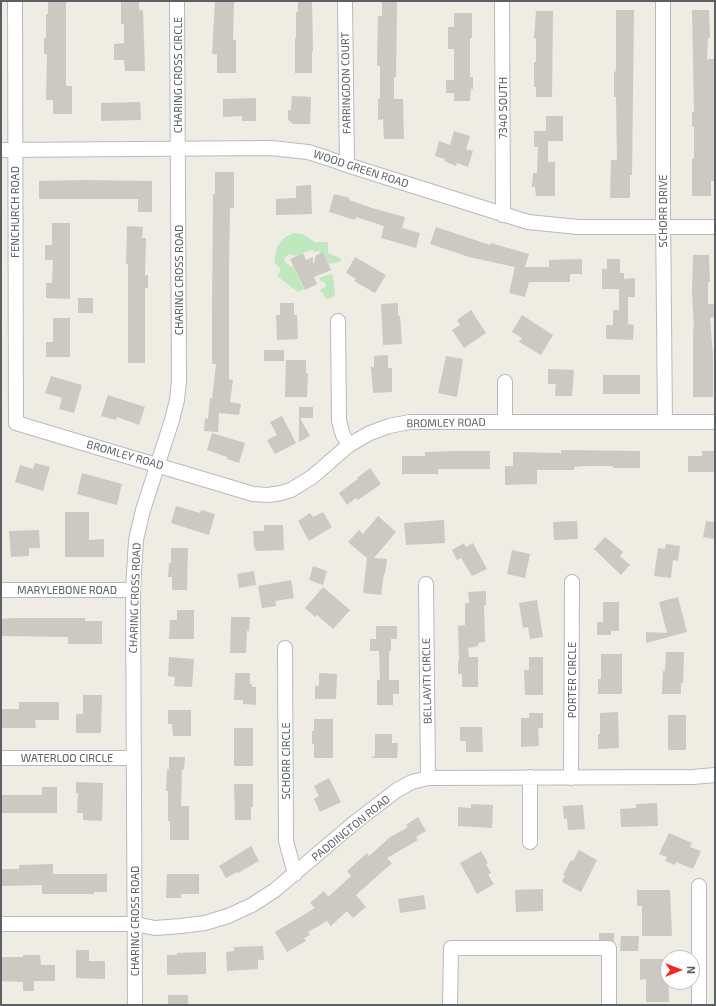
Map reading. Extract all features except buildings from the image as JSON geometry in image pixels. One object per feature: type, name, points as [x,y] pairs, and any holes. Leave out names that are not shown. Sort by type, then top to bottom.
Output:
[{"type":"street","name":"FENCHURCH ROAD","points":[[15,1],[16,423]]},
{"type":"street","name":"CHARING CROSS CIRCLE","points":[[177,1],[179,148]]},
{"type":"street","name":"FARRINGDON COURT","points":[[345,1],[346,165]]},
{"type":"street","name":"7340 SOUTH","points":[[502,1],[503,215]]},
{"type":"street","name":"SCHORR DRIVE","points":[[663,1],[665,422]]},
{"type":"street","name":"CHARING CROSS ROAD","points":[[135,1005],[133,590],[136,540],[142,510],[177,400],[179,381],[179,148]]},
{"type":"street","name":"WOOD GREEN ROAD","points":[[1,150],[271,148],[308,152],[528,222],[566,227],[715,227]]},
{"type":"street","points":[[338,321],[339,420],[349,445]]},
{"type":"street","points":[[505,422],[506,382]]},
{"type":"street","name":"BROMLEY ROAD","points":[[16,423],[252,494],[268,495],[291,490],[312,477],[349,445],[370,432],[389,426],[410,422],[715,422]]},
{"type":"street","name":"PORTER CIRCLE","points":[[571,778],[572,582]]},
{"type":"street","name":"BELLAVITI CIRCLE","points":[[426,584],[428,778]]},
{"type":"street","name":"MARYLEBONE ROAD","points":[[1,590],[133,590]]},
{"type":"street","name":"SCHORR CIRCLE","points":[[285,648],[286,841],[295,874]]},
{"type":"street","name":"WATERLOO CIRCLE","points":[[1,758],[134,758]]},
{"type":"street","name":"PADDINGTON ROAD","points":[[1,924],[135,924],[155,928],[205,923],[228,916],[252,905],[275,890],[354,823],[397,790],[412,782],[428,778],[694,777],[715,775]]},
{"type":"street","points":[[530,777],[530,842]]},
{"type":"street","points":[[699,886],[699,1005]]},
{"type":"street","points":[[450,1005],[451,948],[609,948],[609,1005]]},
{"type":"green space","points":[[293,233],[303,234],[315,242],[328,242],[328,253],[341,259],[340,262],[329,264],[323,252],[314,252],[312,250],[294,256],[290,254],[284,258],[285,262],[291,267],[293,266],[304,289],[298,292],[277,276],[281,270],[274,262],[277,247],[284,238]]},
{"type":"green space","points":[[330,274],[333,276],[335,296],[327,299],[320,290],[325,287],[326,284],[323,281],[321,282],[319,278]]}]
